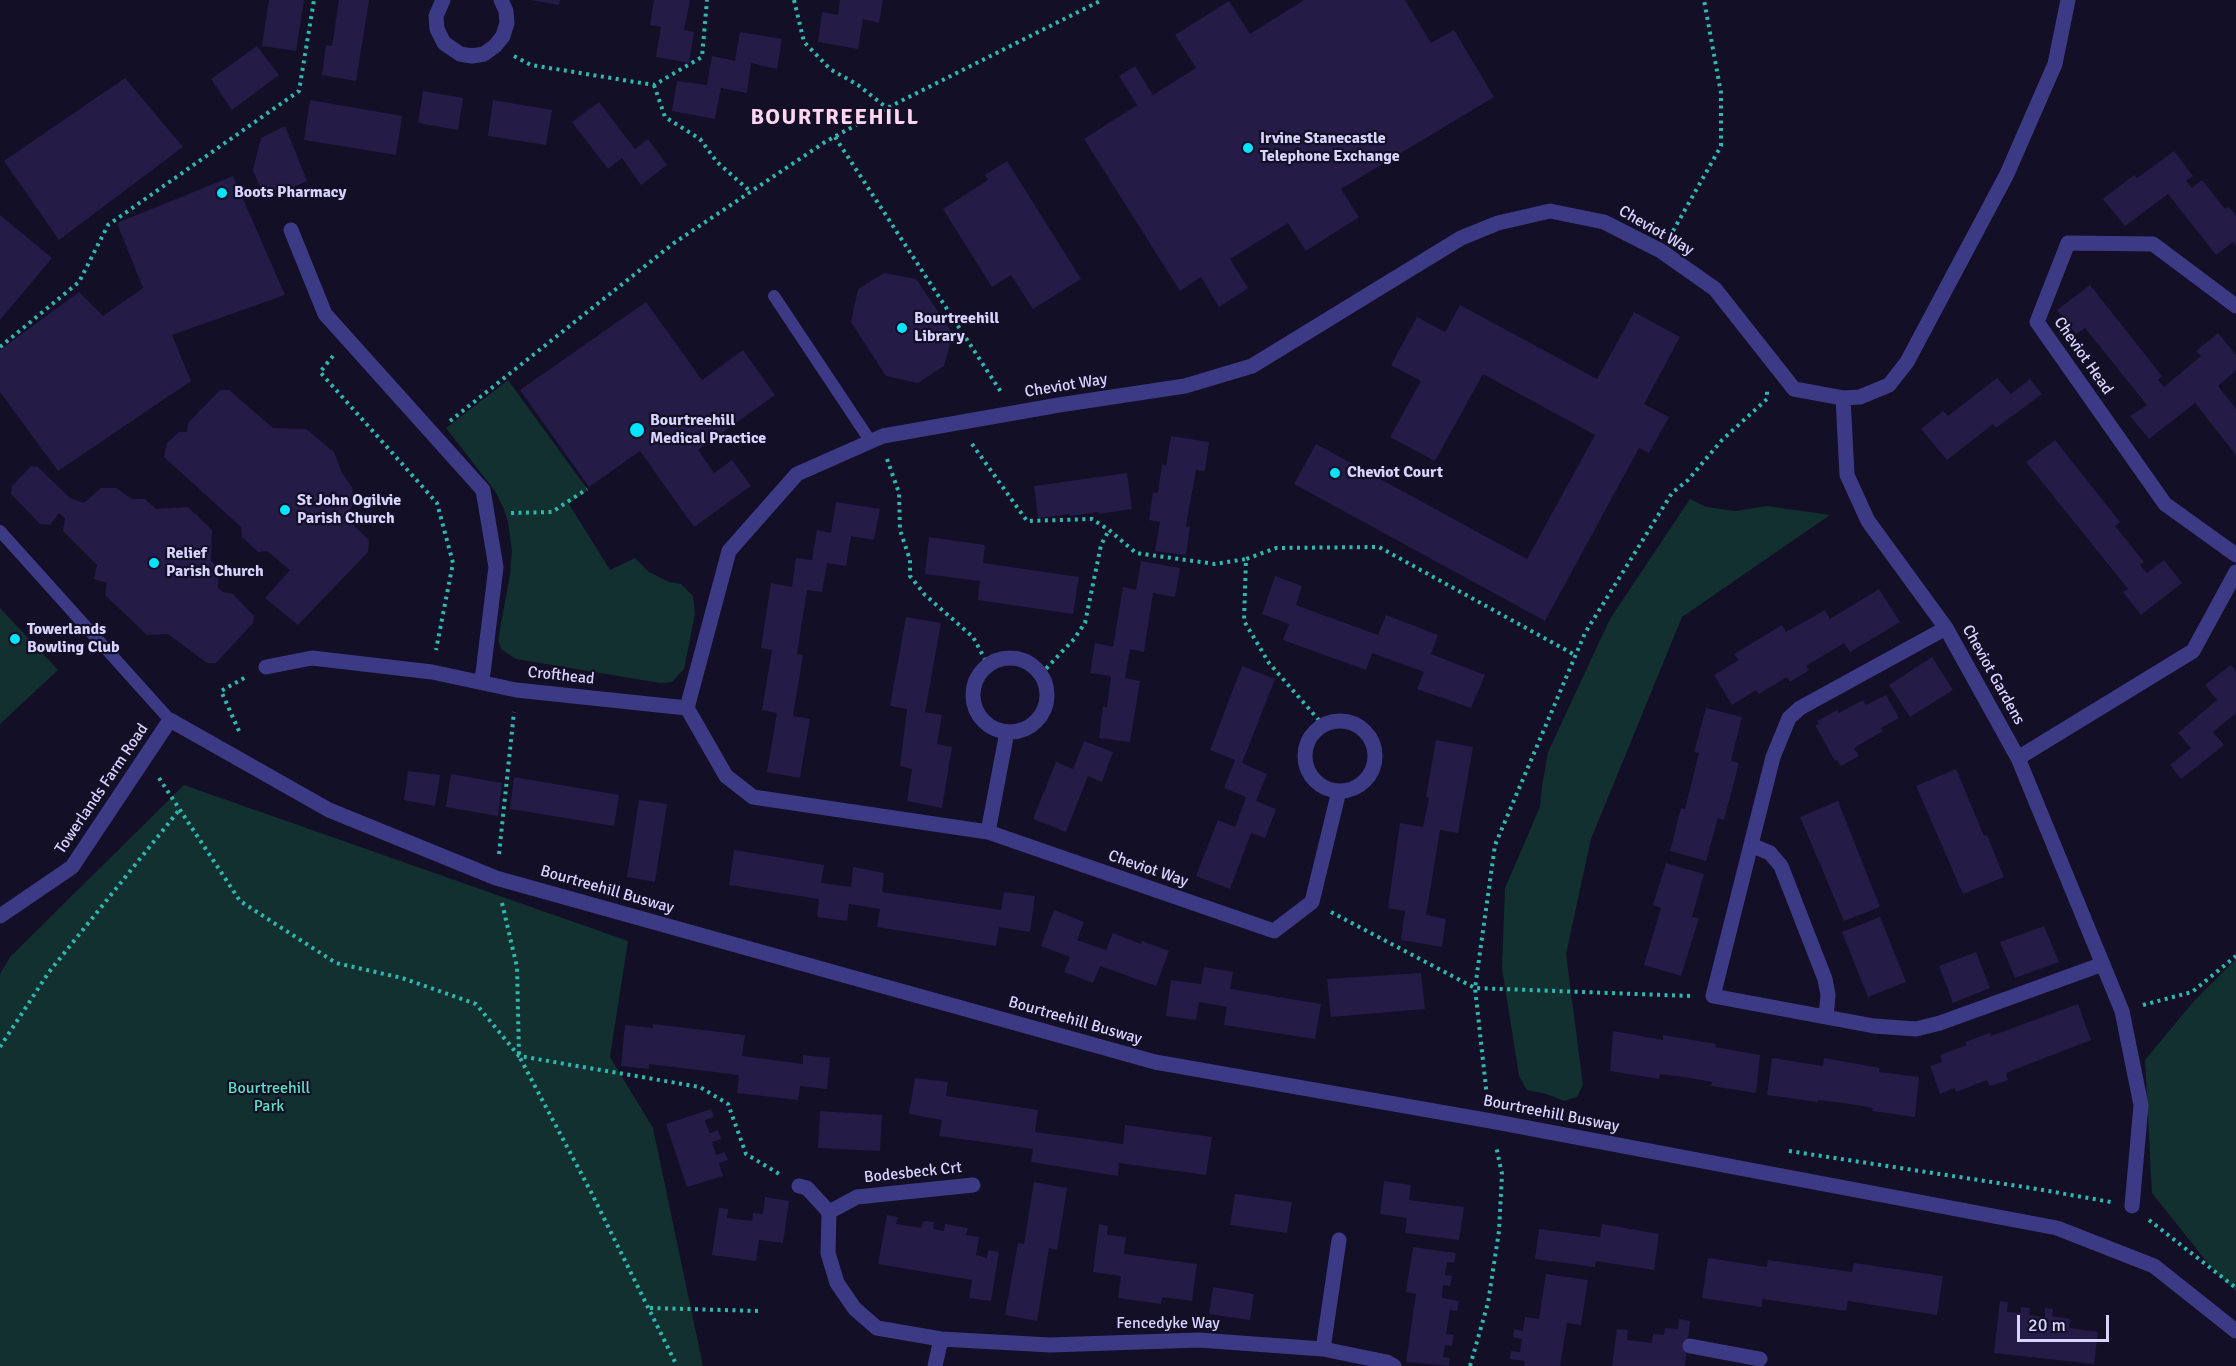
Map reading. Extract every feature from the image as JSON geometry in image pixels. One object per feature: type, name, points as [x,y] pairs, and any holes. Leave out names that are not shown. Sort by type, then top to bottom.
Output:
[{"type":"street","points":[[442,0],[436,16],[437,29],[444,43],[460,54],[472,56],[484,54],[503,36],[507,23],[506,11],[501,0]]},
{"type":"street","name":"Cheviot Way","points":[[1312,902],[1274,931],[988,832],[753,797],[726,776],[687,708],[729,551],[797,474],[875,440],[1014,413],[1185,386],[1252,366],[1461,238],[1498,223],[1550,211],[1604,222],[1661,251],[1715,289],[1794,388],[1843,398],[1860,397],[1889,385],[1907,362],[2007,174],[2055,64],[2068,0]]},
{"type":"street","points":[[291,230],[325,314],[483,490],[496,567],[482,681]]},
{"type":"street","name":"Cheviot Head","points":[[2236,306],[2153,244],[2068,243],[2037,322],[2165,504],[2236,555]]},
{"type":"street","points":[[1843,398],[1847,475],[1868,521],[1946,628]]},
{"type":"street","points":[[2018,758],[2193,651],[2236,572]]},
{"type":"street","name":"Cheviot Gardens","points":[[1713,996],[1773,757],[1789,718],[1800,708],[1946,628],[2018,758],[2122,1011],[2141,1105],[2132,1206]]},
{"type":"street","points":[[1009,657],[1022,659],[1032,664],[1041,674],[1047,690],[1046,704],[1039,719],[1029,727],[1017,732],[994,729],[983,721],[974,708],[973,689],[977,676],[988,665],[995,660],[1009,657]]},
{"type":"street","name":"Crofthead","points":[[266,667],[312,658],[432,672],[516,690],[687,708]]},
{"type":"street","name":"Bourtreehill Busway","points":[[170,720],[329,810],[496,878],[1155,1062],[1491,1121],[2057,1228],[2154,1266],[2236,1331]]},
{"type":"street","name":"Towerlands Farm Road","points":[[0,916],[72,867],[170,720]]},
{"type":"street","points":[[1335,722],[1349,722],[1368,735],[1374,746],[1374,765],[1365,782],[1355,788],[1339,791],[1327,789],[1317,783],[1306,762],[1307,747],[1312,736],[1324,726],[1335,722]]},
{"type":"street","points":[[988,832],[1007,732]]},
{"type":"street","points":[[1312,902],[1339,791]]},
{"type":"street","points":[[1751,845],[1770,853],[1781,866],[1825,979],[1828,995],[1826,1017]]},
{"type":"street","points":[[1713,996],[1874,1026],[1916,1029],[1940,1023],[2103,964]]},
{"type":"street","name":"Bodesbeck Crt","points":[[829,1212],[857,1197],[973,1185]]},
{"type":"street","points":[[799,1186],[807,1188],[829,1212]]},
{"type":"street","name":"Fencedyke Way","points":[[829,1212],[828,1253],[837,1283],[855,1309],[877,1328],[941,1339],[1050,1345],[1199,1340],[1323,1349],[1387,1362],[1394,1366]]},
{"type":"street","points":[[1323,1349],[1339,1240]]},
{"type":"street","points":[[935,1366],[941,1339]]},
{"type":"street","points":[[1690,1346],[1725,1360],[1760,1359]]},
{"type":"lane","points":[[774,296],[875,440]]},
{"type":"lane","name":"Bourtreehill Busway","points":[[0,531],[170,720]]},
{"type":"path","points":[[0,347],[79,282],[108,225],[299,91],[314,0]]},
{"type":"path","points":[[495,46],[531,65],[654,85],[702,57],[707,0]]},
{"type":"path","points":[[794,0],[804,42],[830,69],[858,85],[887,108]]},
{"type":"path","points":[[1661,251],[1721,146],[1721,93],[1704,0]]},
{"type":"path","points":[[433,434],[674,243],[835,137],[887,108],[1098,1]]},
{"type":"path","points":[[654,85],[665,117],[700,138],[717,162],[751,192]]},
{"type":"path","points":[[835,137],[1014,413]]},
{"type":"path","points":[[348,340],[320,372],[437,503],[453,563],[432,672]]},
{"type":"path","points":[[1470,1366],[1488,1302],[1499,1231],[1502,1174],[1483,1072],[1475,988],[1495,844],[1585,633],[1672,493],[1688,480],[1722,440],[1767,399],[1767,357]]},
{"type":"path","points":[[958,423],[1027,522],[1092,519],[1136,553],[1215,564],[1246,559],[1276,548],[1379,547],[1575,656]]},
{"type":"path","points":[[875,440],[899,493],[900,530],[910,560],[910,576],[925,595],[973,637],[988,665]]},
{"type":"path","points":[[486,510],[505,513],[552,512],[587,489]]},
{"type":"path","points":[[1041,674],[1074,639],[1085,623],[1099,554],[1109,530]]},
{"type":"path","points":[[1246,559],[1244,621],[1269,663],[1324,726]]},
{"type":"path","points":[[231,754],[242,739],[221,691],[266,667]]},
{"type":"path","points":[[516,690],[496,878],[517,967],[519,1056]]},
{"type":"path","points":[[144,759],[168,789],[240,901],[336,963],[402,978],[476,1004],[519,1056],[591,1192],[677,1366]]},
{"type":"path","points":[[0,1047],[49,972],[180,809]]},
{"type":"path","points":[[1312,902],[1475,988],[1713,996]]},
{"type":"path","points":[[2122,1011],[2192,992],[2236,956]]},
{"type":"path","points":[[519,1056],[700,1087],[728,1104],[746,1154],[799,1186]]},
{"type":"path","points":[[1782,1150],[2031,1188],[2132,1206],[2236,1288]]},
{"type":"path","points":[[649,1308],[760,1311]]},
{"type":"green space","points":[[508,380],[588,490],[569,504],[610,570],[635,558],[649,572],[669,582],[681,584],[693,596],[695,614],[684,669],[672,682],[660,683],[516,659],[501,649],[498,640],[512,551],[508,522],[495,491],[446,428]]},
{"type":"green space","points":[[1690,499],[1706,507],[1735,511],[1767,506],[1830,515],[1682,617],[1591,839],[1566,954],[1583,1085],[1577,1097],[1564,1101],[1527,1090],[1519,1076],[1502,968],[1505,888],[1540,807],[1548,752],[1610,619]]},
{"type":"green space","name":"Towerlands Bowling Club","points":[[0,608],[58,670],[0,724]]},
{"type":"green space","name":"Bourtreehill Park","points":[[184,785],[628,941],[610,1057],[653,1128],[703,1366],[0,1366],[0,974],[10,957]]},
{"type":"green space","points":[[2236,959],[2236,1291],[2214,1271],[2152,1193],[2145,1060],[2194,1001]]},
{"type":"building","points":[[269,0],[304,0],[296,51],[262,46]]},
{"type":"building","points":[[339,0],[369,0],[356,81],[322,75],[326,45],[332,46]]},
{"type":"building","points":[[531,0],[560,0],[559,5]]},
{"type":"building","points":[[654,0],[690,0],[684,30],[694,32],[689,63],[656,57],[661,27],[650,25]]},
{"type":"building","points":[[840,0],[883,0],[879,23],[863,19],[858,49],[818,42],[822,12],[838,15]]},
{"type":"building","name":"Irvine Stanecastle Telephone Exchange","points":[[1304,0],[1405,0],[1431,43],[1454,30],[1494,97],[1341,189],[1359,217],[1306,251],[1288,223],[1230,259],[1248,288],[1219,307],[1201,277],[1180,291],[1084,139],[1137,105],[1119,76],[1135,66],[1153,95],[1196,68],[1175,35],[1229,1],[1250,34]]},
{"type":"building","points":[[740,32],[782,39],[777,69],[751,63],[747,93],[721,88],[715,119],[672,111],[677,81],[707,85],[712,56],[735,61]]},
{"type":"building","points":[[257,46],[279,75],[232,110],[211,79]]},
{"type":"building","points":[[125,78],[183,147],[59,240],[4,161]]},
{"type":"building","points":[[423,91],[463,98],[458,130],[418,123]]},
{"type":"building","points":[[310,100],[402,116],[396,155],[304,140]]},
{"type":"building","points":[[493,100],[552,110],[546,145],[488,136]]},
{"type":"building","points":[[599,102],[635,149],[648,139],[667,165],[641,185],[622,158],[608,169],[572,122]]},
{"type":"building","points":[[285,126],[307,181],[265,200],[253,170],[261,138]]},
{"type":"building","points":[[2174,151],[2193,176],[2186,181],[2192,188],[2202,180],[2225,209],[2229,207],[2236,216],[2236,245],[2233,242],[2216,255],[2168,194],[2125,226],[2103,199],[2134,175],[2137,178]]},
{"type":"building","points":[[1007,161],[1081,279],[1033,309],[1011,275],[992,287],[943,209],[988,180],[985,175]]},
{"type":"building","points":[[233,176],[285,295],[172,335],[191,381],[58,471],[0,392],[0,350],[79,292],[103,316],[143,288],[117,223]]},
{"type":"building","points":[[0,215],[52,258],[0,320]]},
{"type":"building","name":"Bourtreehill Library","points":[[884,273],[916,279],[953,334],[944,366],[918,383],[886,376],[851,322],[858,289]]},
{"type":"building","points":[[2090,285],[2162,376],[2158,380],[2164,387],[2201,356],[2196,351],[2218,333],[2236,355],[2236,370],[2218,386],[2236,409],[2236,455],[2195,403],[2149,439],[2130,416],[2147,405],[2085,328],[2076,334],[2057,310]]},
{"type":"building","name":"Bourtreehill Medical Practice","points":[[646,302],[702,380],[743,350],[775,395],[698,450],[714,473],[732,460],[751,486],[694,527],[640,451],[589,487],[520,390]]},
{"type":"building","name":"Cheviot Court","points":[[1460,305],[1597,379],[1634,312],[1680,337],[1644,404],[1669,417],[1649,453],[1639,448],[1545,621],[1294,484],[1316,444],[1527,559],[1595,435],[1483,374],[1435,461],[1390,437],[1421,381],[1391,365],[1417,317],[1445,332]]},
{"type":"building","points":[[1997,378],[2011,394],[2030,379],[2042,394],[1996,428],[1993,424],[1947,460],[1921,429],[1943,411],[1948,416]]},
{"type":"building","name":"St John Ogilvie Parish Church","points":[[220,390],[229,390],[273,428],[306,429],[334,452],[342,473],[352,487],[354,503],[345,517],[369,540],[368,552],[298,625],[265,598],[290,570],[267,551],[258,552],[242,537],[241,527],[164,457],[167,443],[179,432],[187,432],[188,423]]},
{"type":"building","points":[[1171,436],[1209,442],[1205,471],[1196,470],[1186,526],[1190,527],[1186,555],[1155,551],[1160,522],[1149,520],[1153,492],[1158,493],[1162,464],[1166,466]]},
{"type":"building","points":[[2055,440],[2120,522],[2115,526],[2144,562],[2140,565],[2147,573],[2164,560],[2182,583],[2141,615],[2123,592],[2128,589],[2026,462]]},
{"type":"building","name":"Relief Parish Church","points":[[31,466],[38,467],[70,498],[84,503],[101,488],[116,488],[132,499],[145,499],[156,509],[188,507],[212,530],[211,561],[218,567],[218,588],[223,592],[233,594],[254,616],[253,623],[216,663],[207,663],[168,634],[147,635],[105,595],[107,583],[94,579],[97,565],[63,531],[65,518],[59,513],[50,525],[40,524],[11,494],[12,486]]},
{"type":"building","points":[[1127,473],[1132,509],[1099,514],[1098,512],[1038,518],[1034,486]]},
{"type":"building","points":[[836,502],[880,509],[874,540],[851,536],[846,566],[827,563],[822,592],[807,590],[797,654],[803,655],[793,716],[810,719],[800,778],[767,772],[777,713],[762,710],[772,650],[761,648],[771,583],[792,587],[796,558],[812,560],[817,530],[831,533]]},
{"type":"building","points":[[929,537],[985,545],[983,563],[1079,577],[1073,614],[978,600],[980,581],[925,574]]},
{"type":"building","points":[[1141,561],[1180,568],[1175,597],[1153,593],[1144,652],[1130,649],[1125,678],[1140,681],[1130,742],[1099,738],[1103,707],[1107,707],[1111,676],[1090,673],[1095,643],[1113,647],[1123,587],[1136,590]]},
{"type":"building","points":[[1275,576],[1302,586],[1296,605],[1378,635],[1386,615],[1438,635],[1431,654],[1485,675],[1471,708],[1417,689],[1424,672],[1372,653],[1366,670],[1283,640],[1289,624],[1262,614]]},
{"type":"building","points":[[1879,589],[1900,622],[1850,652],[1844,643],[1806,666],[1809,670],[1790,682],[1787,677],[1759,694],[1756,690],[1732,705],[1714,675],[1739,660],[1734,654],[1782,625],[1786,632],[1825,610],[1830,619]]},
{"type":"building","points":[[906,617],[941,623],[925,712],[942,715],[937,744],[952,747],[942,808],[907,801],[912,769],[900,766],[907,709],[890,706]]},
{"type":"building","points":[[1932,657],[1953,690],[1910,717],[1889,685]]},
{"type":"building","points":[[2231,665],[2236,671],[2236,713],[2213,732],[2224,745],[2181,779],[2170,765],[2191,748],[2178,733],[2217,700],[2205,685]]},
{"type":"building","points":[[1242,666],[1275,679],[1242,763],[1267,774],[1256,801],[1276,809],[1265,838],[1251,833],[1230,889],[1196,876],[1218,820],[1235,827],[1246,797],[1224,788],[1235,760],[1210,750]]},
{"type":"building","points":[[1886,695],[1899,718],[1881,728],[1883,731],[1854,748],[1859,756],[1841,766],[1837,760],[1835,761],[1815,725],[1819,724],[1817,721],[1837,710],[1839,713],[1863,700],[1866,705]]},
{"type":"building","points":[[1706,708],[1742,717],[1731,761],[1739,763],[1724,820],[1718,818],[1706,861],[1670,851],[1681,808],[1685,809],[1699,753],[1694,752]]},
{"type":"building","points":[[1436,740],[1473,747],[1458,833],[1440,830],[1426,915],[1446,919],[1442,947],[1401,940],[1405,911],[1388,908],[1400,823],[1423,827]]},
{"type":"building","points":[[1084,741],[1113,752],[1102,782],[1088,776],[1066,832],[1033,819],[1056,762],[1073,769]]},
{"type":"building","points":[[1956,769],[2004,877],[1963,894],[1916,786]]},
{"type":"building","points":[[408,771],[440,775],[435,806],[404,800]]},
{"type":"building","points":[[451,774],[502,783],[498,816],[446,807]]},
{"type":"building","points":[[514,777],[619,795],[614,826],[510,809]]},
{"type":"building","points":[[639,800],[667,804],[655,882],[627,877]]},
{"type":"building","points":[[1838,801],[1880,907],[1844,921],[1800,817]]},
{"type":"building","points":[[734,850],[824,865],[821,883],[851,887],[853,867],[884,873],[882,892],[1001,910],[1004,892],[1035,896],[1030,932],[999,927],[996,946],[877,927],[880,909],[849,904],[847,921],[817,917],[819,899],[729,885]]},
{"type":"building","points":[[1666,863],[1704,874],[1692,917],[1699,918],[1681,976],[1644,965],[1661,908],[1653,905]]},
{"type":"building","points":[[1054,910],[1084,922],[1077,940],[1106,950],[1113,933],[1141,944],[1142,941],[1169,951],[1156,986],[1100,966],[1093,983],[1064,972],[1070,957],[1041,946]]},
{"type":"building","points":[[1880,917],[1906,982],[1868,997],[1842,932]]},
{"type":"building","points":[[2044,926],[2059,962],[2015,978],[2000,942]]},
{"type":"building","points":[[1976,952],[1990,988],[1953,1003],[1939,966]]},
{"type":"building","points":[[1204,967],[1233,972],[1230,989],[1321,1004],[1315,1039],[1224,1025],[1227,1007],[1199,1002],[1196,1020],[1166,1016],[1171,980],[1201,984]]},
{"type":"building","points":[[1421,973],[1425,1009],[1331,1017],[1327,979]]},
{"type":"building","points":[[2078,1004],[2091,1040],[2006,1073],[2008,1080],[1990,1086],[1987,1080],[1956,1092],[1954,1088],[1940,1094],[1930,1066],[1942,1062],[1940,1055],[1967,1045],[1965,1042],[1990,1033],[1991,1036]]},
{"type":"building","points":[[653,1024],[745,1035],[742,1056],[803,1064],[803,1055],[830,1058],[827,1089],[800,1086],[798,1100],[737,1093],[739,1075],[649,1064],[649,1069],[621,1066],[625,1025],[653,1028]]},
{"type":"building","points":[[1613,1031],[1663,1040],[1663,1035],[1716,1044],[1715,1047],[1760,1055],[1756,1093],[1711,1086],[1712,1082],[1685,1077],[1660,1074],[1659,1079],[1610,1071]]},
{"type":"building","points":[[1772,1058],[1823,1066],[1824,1058],[1880,1068],[1879,1072],[1919,1077],[1915,1117],[1872,1111],[1873,1108],[1844,1103],[1767,1095]]},
{"type":"building","points":[[915,1078],[948,1082],[946,1096],[1038,1110],[1035,1132],[1123,1144],[1125,1125],[1212,1137],[1206,1175],[1119,1163],[1118,1176],[1031,1162],[1033,1149],[939,1136],[942,1120],[909,1114]]},
{"type":"building","points":[[711,1109],[714,1117],[705,1120],[710,1133],[718,1130],[721,1139],[712,1142],[716,1155],[725,1152],[728,1160],[719,1163],[723,1176],[687,1187],[666,1124]]},
{"type":"building","points":[[820,1111],[882,1115],[880,1151],[818,1148]]},
{"type":"building","points":[[1384,1181],[1411,1185],[1409,1200],[1464,1207],[1459,1240],[1405,1233],[1407,1218],[1380,1214]]},
{"type":"building","points":[[1034,1182],[1067,1188],[1057,1250],[1049,1248],[1037,1321],[1005,1315],[1018,1243],[1024,1244]]},
{"type":"building","points":[[1235,1194],[1292,1202],[1287,1233],[1230,1225]]},
{"type":"building","points":[[765,1197],[789,1201],[783,1243],[759,1240],[756,1261],[712,1255],[719,1208],[728,1209],[727,1218],[752,1221],[753,1213],[763,1214]]},
{"type":"building","points":[[887,1215],[898,1217],[896,1224],[921,1228],[923,1221],[934,1222],[933,1229],[944,1231],[945,1224],[968,1228],[966,1235],[979,1237],[976,1255],[987,1258],[988,1250],[999,1252],[991,1301],[969,1298],[972,1280],[878,1264]]},
{"type":"building","points":[[1099,1224],[1108,1226],[1107,1235],[1126,1237],[1124,1254],[1197,1264],[1192,1301],[1162,1297],[1161,1304],[1118,1298],[1121,1276],[1093,1272]]},
{"type":"building","points":[[1602,1224],[1659,1234],[1654,1270],[1596,1261],[1595,1267],[1535,1259],[1539,1229],[1600,1237]]},
{"type":"building","points":[[1413,1247],[1456,1253],[1454,1263],[1447,1262],[1445,1275],[1452,1276],[1450,1286],[1443,1285],[1442,1298],[1459,1301],[1457,1311],[1450,1310],[1446,1334],[1454,1335],[1452,1346],[1445,1345],[1443,1357],[1450,1358],[1449,1366],[1406,1362],[1416,1294],[1406,1292]]},
{"type":"building","points":[[1708,1258],[1767,1267],[1768,1260],[1852,1272],[1854,1263],[1943,1276],[1937,1315],[1848,1301],[1846,1311],[1762,1299],[1762,1307],[1702,1298]]},
{"type":"building","points":[[1546,1274],[1588,1280],[1581,1325],[1567,1323],[1560,1366],[1524,1366],[1525,1361],[1510,1359],[1511,1351],[1520,1352],[1522,1339],[1513,1337],[1514,1329],[1523,1331],[1525,1317],[1539,1319]]},
{"type":"building","points":[[1213,1287],[1254,1294],[1250,1320],[1209,1314]]},
{"type":"building","points":[[2000,1301],[2008,1302],[2007,1312],[2021,1313],[2021,1307],[2030,1308],[2029,1315],[2045,1317],[2045,1308],[2053,1309],[2052,1316],[2070,1319],[2069,1328],[2098,1332],[2094,1364],[1994,1353]]},
{"type":"building","points":[[1679,1319],[1690,1321],[1685,1366],[1612,1366],[1617,1329],[1628,1330],[1627,1340],[1652,1343],[1653,1334],[1664,1335],[1665,1328],[1678,1329]]},
{"type":"place","name":"Irvine Stanecastle Telephone Exchange","points":[[1248,148]]},
{"type":"place","name":"Boots Pharmacy","points":[[222,193]]},
{"type":"place","name":"Bourtreehill Library","points":[[902,328]]},
{"type":"place","name":"Bourtreehill Medical Practice","points":[[637,430]]},
{"type":"place","name":"Cheviot Court","points":[[1335,473]]},
{"type":"place","name":"St John Ogilvie Parish Church","points":[[285,510]]},
{"type":"place","name":"Relief Parish Church","points":[[154,563]]},
{"type":"place","name":"Towerlands Bowling Club","points":[[15,639]]},
{"type":"district","name":"BOURTREEHILL","points":[[835,118]]}]
